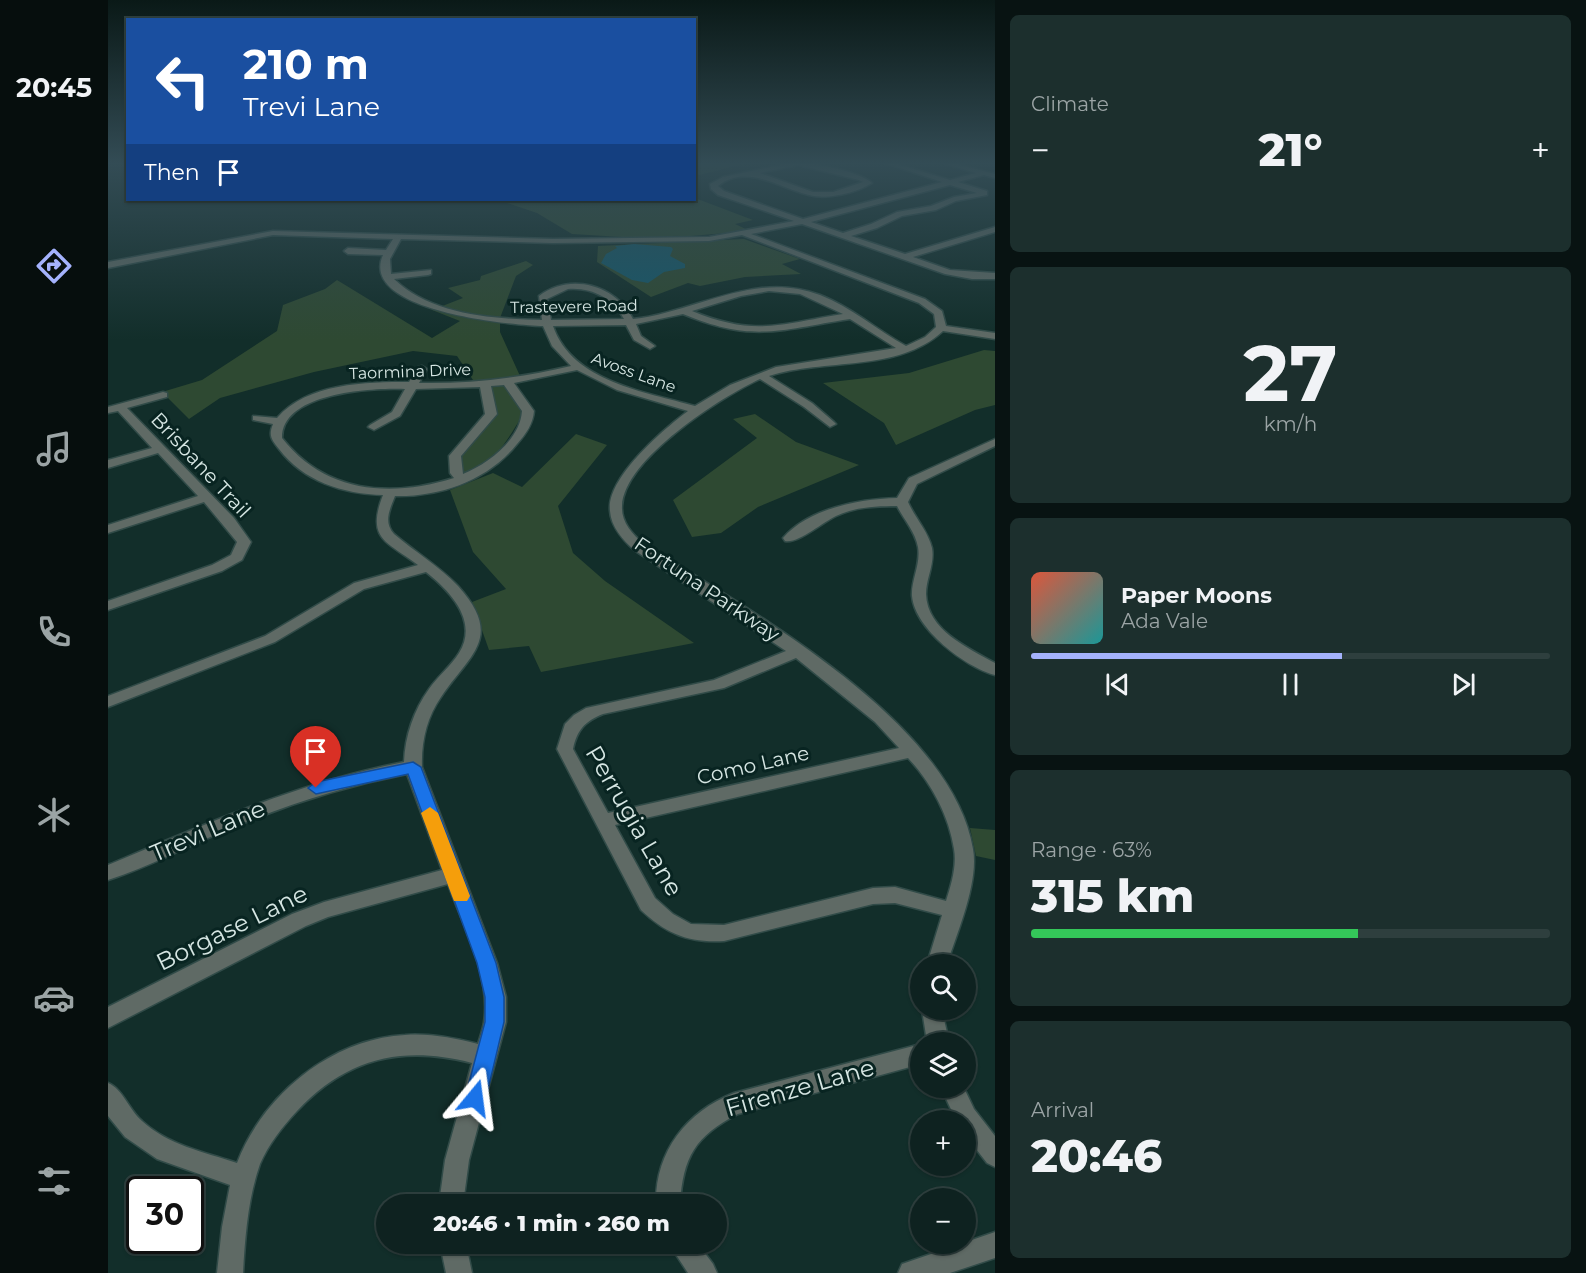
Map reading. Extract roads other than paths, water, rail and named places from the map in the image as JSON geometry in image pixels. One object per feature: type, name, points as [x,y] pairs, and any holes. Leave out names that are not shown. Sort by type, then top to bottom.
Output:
[{"type":"street","points":[[840,236],[884,221]]},
{"type":"street","points":[[108,265],[260,234],[293,233],[580,242],[691,240],[745,234],[800,222],[957,274],[995,276]]},
{"type":"street","points":[[905,257],[995,229]]},
{"type":"street","points":[[745,234],[922,302],[939,313],[941,328],[995,336]]},
{"type":"street","points":[[399,236],[383,266],[387,277],[428,272]]},
{"type":"street","points":[[348,251],[388,253]]},
{"type":"street","name":"Trastevere Road","points":[[387,277],[423,302],[459,315],[498,321],[630,322],[684,311],[737,293],[776,289],[812,294],[832,303],[905,349]]},
{"type":"street","points":[[567,277],[571,286],[594,288],[608,294],[630,322],[631,331],[639,340],[650,346]]},
{"type":"street","name":"Avoss Lane","points":[[571,286],[554,290],[542,298],[557,347],[578,367],[602,379],[698,411]]},
{"type":"street","points":[[684,311],[720,327],[752,332],[778,331],[850,316]]},
{"type":"street","name":"Fortuna Parkway","points":[[940,954],[963,876],[964,850],[957,818],[944,792],[911,751],[851,692],[799,651],[639,547],[620,527],[615,512],[615,499],[626,480],[659,443],[698,411],[732,389],[760,375],[794,366],[905,349],[930,340],[941,328]]},
{"type":"street","name":"Taormina Drive","points":[[279,422],[303,402],[334,391],[368,386],[485,384],[578,367]]},
{"type":"street","points":[[374,427],[396,414],[422,369]]},
{"type":"street","points":[[760,375],[808,405],[830,424]]},
{"type":"street","points":[[257,418],[279,422],[276,434],[281,447],[310,473],[350,488],[390,492],[429,488],[461,480],[490,466],[524,428],[528,411],[507,381]]},
{"type":"street","name":"Taormina Drive","points":[[461,480],[456,473],[455,456],[491,414],[485,384]]},
{"type":"street","points":[[114,408],[163,395]]},
{"type":"street","name":"Brisbane Trail","points":[[108,606],[217,568],[237,557],[244,542],[229,521],[160,449],[114,408]]},
{"type":"street","points":[[995,442],[914,481],[907,489],[902,502],[925,545],[926,560],[919,591],[920,604],[926,618],[949,641],[995,670]]},
{"type":"street","points":[[108,464],[160,449]]},
{"type":"street","points":[[390,492],[383,512],[382,527],[387,536],[427,567],[465,605],[474,629],[473,642],[466,655],[435,692],[424,712],[414,741],[413,767],[487,963],[495,997],[495,1022],[457,1160],[452,1194]]},
{"type":"street","points":[[108,529],[205,498]]},
{"type":"street","points":[[790,538],[834,510],[876,502],[902,502]]},
{"type":"street","points":[[108,702],[270,639],[359,586],[427,567]]},
{"type":"street","name":"Perrugia Lane","points":[[799,651],[718,684],[599,709],[585,714],[573,723],[567,732],[565,749],[648,904],[666,922],[699,935],[724,933],[873,896],[895,895],[952,910]]},
{"type":"street","name":"Como Lane","points":[[604,821],[911,751]]},
{"type":"street","name":"Trevi Lane","points":[[108,873],[300,792],[347,779],[413,767]]},
{"type":"street","name":"Borgase Lane","points":[[108,1018],[299,920],[324,910],[453,875]]},
{"type":"street","points":[[230,1273],[244,1177],[254,1150],[276,1116],[305,1086],[329,1070],[365,1053],[400,1045],[431,1045],[487,1057]]},
{"type":"street","name":"Firenze Lane","points":[[669,1194],[672,1168],[680,1146],[688,1134],[713,1113],[734,1104],[910,1057]]},
{"type":"street","points":[[108,1094],[122,1118],[148,1142],[166,1153],[244,1177]]},
{"type":"street","points":[[957,1098],[966,1117],[995,1155]]},
{"type":"street","points":[[911,1273],[995,1245]]},
{"type":"street","points":[[455,1254],[459,1273]]},
{"type":"street","points":[[690,1254],[704,1273]]},
{"type":"water","points":[[634,244],[671,247],[673,249],[670,256],[685,264],[685,268],[664,272],[648,283],[632,280],[601,263],[606,254],[617,248],[615,246]]}]
